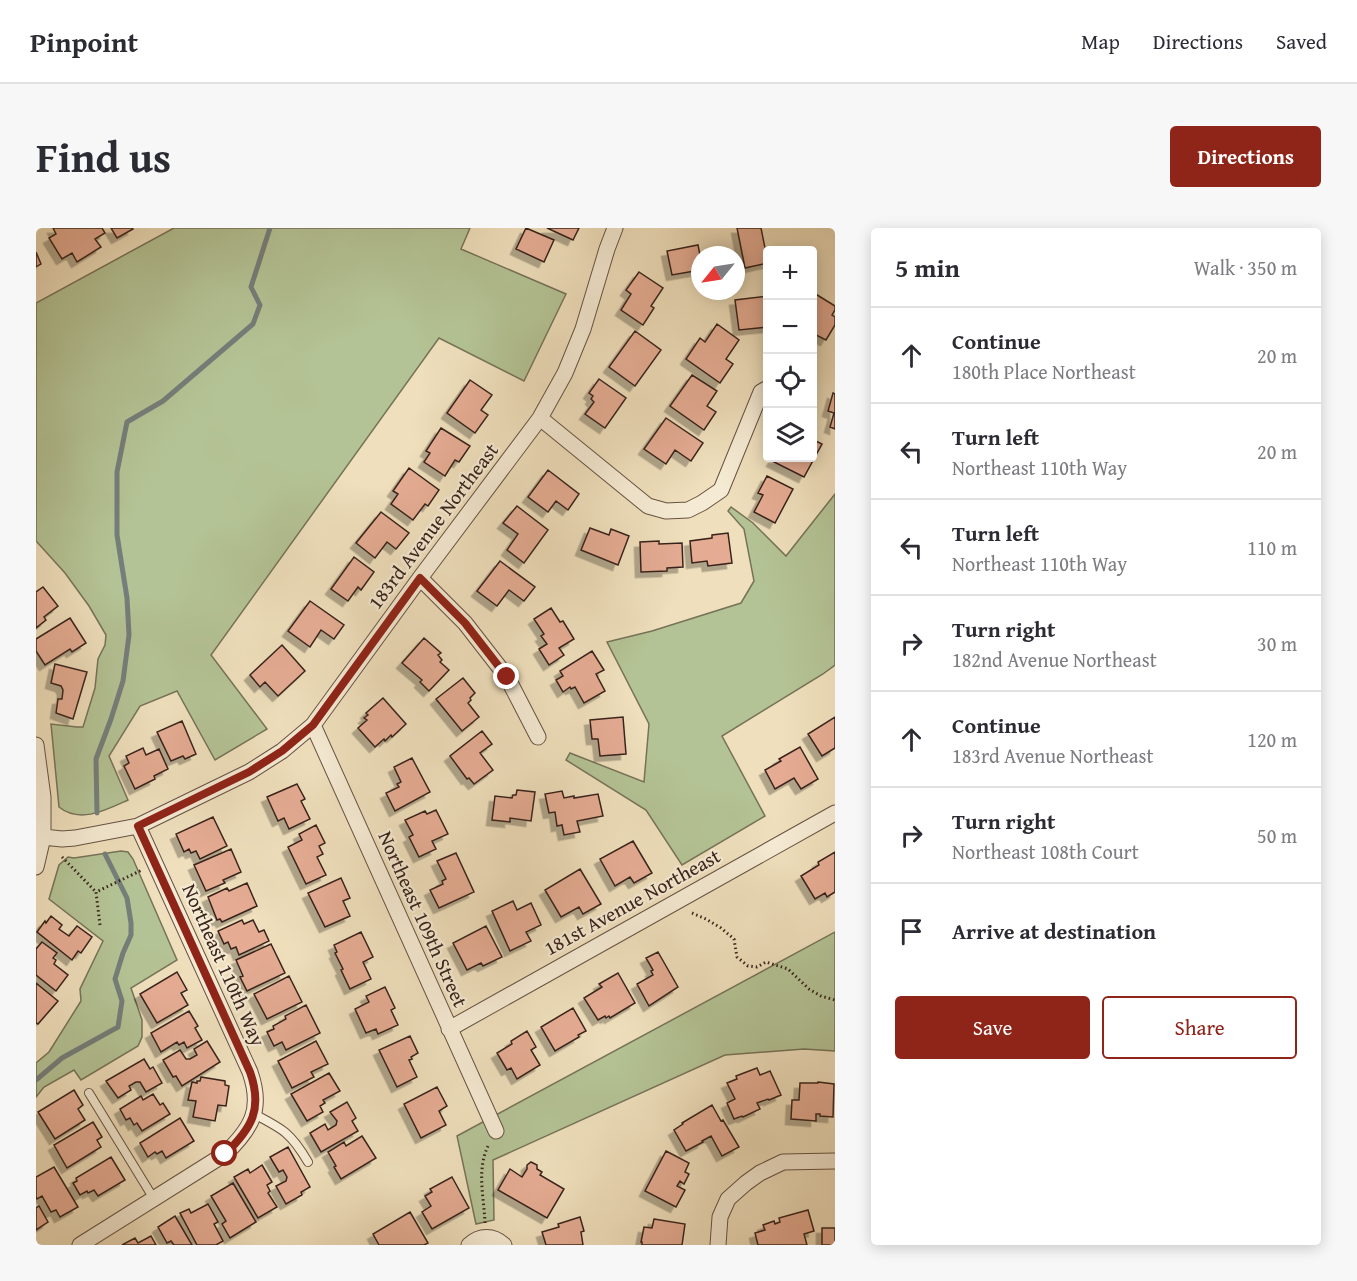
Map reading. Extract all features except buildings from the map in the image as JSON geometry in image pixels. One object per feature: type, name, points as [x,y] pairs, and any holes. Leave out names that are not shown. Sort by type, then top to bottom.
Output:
[{"type":"street","name":"183rd Avenue Northeast","points":[[43,837],[75,838],[138,826],[249,772],[282,751],[313,725],[540,418],[566,373],[583,329],[615,228]]},
{"type":"street","points":[[540,418],[648,506],[666,512],[688,510],[721,490],[763,391]]},
{"type":"street","points":[[420,578],[465,623],[507,677],[538,736]]},
{"type":"street","name":"Northeast 109th Street","points":[[313,725],[496,1131]]},
{"type":"street","points":[[36,745],[43,796],[43,837],[36,867]]},
{"type":"street","name":"181st Avenue Northeast","points":[[449,1029],[835,813]]},
{"type":"street","name":"Northeast 110th Way","points":[[138,826],[250,1072],[256,1098],[252,1119]]},
{"type":"street","points":[[80,1245],[225,1154],[239,1140],[252,1119]]},
{"type":"street","points":[[718,1245],[720,1217],[728,1199],[746,1183],[783,1162],[835,1161]]},
{"type":"street","points":[[469,1245],[476,1239],[486,1237],[498,1240],[504,1245]]},
{"type":"lane","points":[[89,1093],[154,1199]]},
{"type":"lane","points":[[252,1119],[277,1126],[287,1133],[299,1146],[308,1162]]},
{"type":"path","points":[[62,857],[96,892],[100,925]]},
{"type":"path","points":[[96,892],[142,870]]},
{"type":"path","points":[[692,913],[721,928],[734,939],[737,957],[748,966],[757,967],[766,962],[788,969],[809,989],[835,1000]]},
{"type":"path","points":[[484,1154],[481,1164],[481,1186],[486,1237]]},
{"type":"green space","points":[[174,228],[470,228],[461,249],[566,294],[524,381],[439,338],[211,655],[267,729],[215,760],[177,691],[140,706],[109,756],[128,800],[93,814],[76,814],[59,807],[51,724],[83,727],[95,688],[98,659],[105,645],[106,635],[89,606],[65,573],[36,541],[36,303]]},
{"type":"green space","points":[[835,494],[835,665],[722,736],[765,816],[682,865],[646,810],[566,760],[570,753],[644,782],[649,724],[607,642],[652,631],[741,603],[754,581],[744,529],[728,511],[731,507],[753,523],[786,556]]},
{"type":"green space","points":[[128,852],[133,859],[177,960],[131,988],[142,1020],[142,1037],[138,1046],[81,1080],[74,1070],[44,1087],[36,1097],[36,1063],[49,1052],[81,1001],[80,989],[103,941],[49,899],[59,865],[68,857]]},
{"type":"green space","points":[[835,932],[835,1051],[804,1049],[725,1055],[493,1160],[494,1220],[476,1224],[457,1136]]},
{"type":"waterway","points":[[97,813],[96,759],[123,681],[129,635],[127,598],[117,535],[117,472],[127,422],[163,401],[253,324],[260,305],[251,287],[270,228]]},
{"type":"waterway","points":[[36,1080],[62,1058],[118,1027],[122,1001],[115,979],[131,935],[131,923],[127,898],[105,854]]},
{"type":"route","points":[[225,1154],[250,1124],[256,1098],[254,1084],[138,826],[249,772],[282,751],[313,725],[420,578],[465,623],[507,677]]}]
